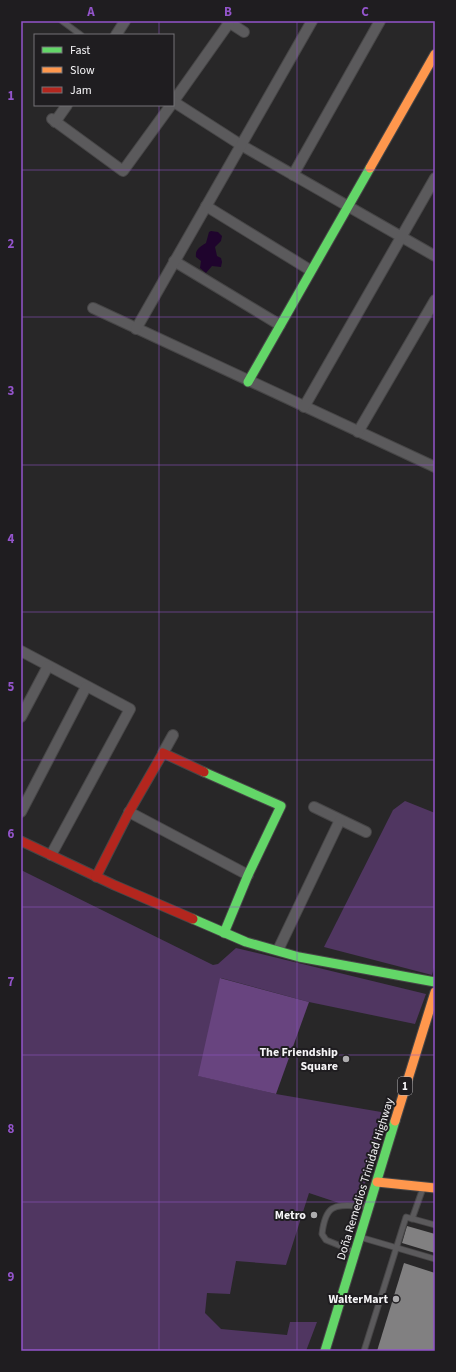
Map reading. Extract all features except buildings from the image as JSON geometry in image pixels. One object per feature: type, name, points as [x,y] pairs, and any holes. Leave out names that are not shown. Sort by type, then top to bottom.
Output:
[{"type":"main road","points":[[248,382],[310,270],[349,206],[435,54]]},
{"type":"main road","points":[[96,876],[129,812],[163,753],[281,806],[248,875],[224,933]]},
{"type":"main road","points":[[21,841],[96,876],[246,942],[300,957],[435,982]]},
{"type":"main road","name":"Doña Remedios Trinidad Highway","points":[[325,1351],[370,1206],[406,1082],[435,992]]},
{"type":"main road","points":[[377,1182],[435,1188]]},
{"type":"street","points":[[117,34],[125,21]]},
{"type":"street","points":[[136,329],[312,21]]},
{"type":"street","points":[[293,175],[380,21]]},
{"type":"street","points":[[174,102],[228,22],[244,32]]},
{"type":"street","points":[[174,104],[240,145],[435,256]]},
{"type":"street","points":[[66,106],[53,121],[123,171],[171,106]]},
{"type":"street","points":[[304,407],[435,178]]},
{"type":"street","points":[[206,206],[310,270]]},
{"type":"street","points":[[174,261],[280,325]]},
{"type":"street","points":[[358,432],[435,300]]},
{"type":"street","points":[[93,308],[248,382],[435,467]]},
{"type":"street","points":[[21,651],[86,687],[130,709],[51,855]]},
{"type":"street","points":[[21,717],[48,666]]},
{"type":"street","points":[[21,812],[86,687]]},
{"type":"street","points":[[163,753],[173,735]]},
{"type":"street","points":[[314,807],[366,832]]},
{"type":"street","points":[[129,812],[248,875]]},
{"type":"street","points":[[278,950],[340,820]]},
{"type":"lane","points":[[62,21],[80,34]]},
{"type":"lane","points":[[412,1219],[423,1187]]},
{"type":"lane","points":[[356,1252],[326,1240],[322,1234],[326,1213],[337,1206],[370,1206]]},
{"type":"lane","points":[[364,1351],[406,1217],[435,1225]]},
{"type":"lane","points":[[360,1237],[435,1260]]},
{"type":"shaded area","points":[[209,232],[218,232],[222,236],[221,241],[215,247],[217,256],[221,258],[222,262],[221,267],[212,266],[206,273],[200,268],[201,261],[196,257],[196,252],[198,248],[206,243]]},
{"type":"shaded area","points":[[405,801],[435,813],[435,964],[432,975],[324,947],[393,810]]},
{"type":"shaded area","points":[[21,870],[213,965],[218,964],[236,948],[426,994],[415,1024],[309,1002],[221,978],[199,1076],[276,1094],[387,1113],[357,1209],[309,1193],[286,1265],[236,1261],[230,1294],[207,1293],[205,1313],[221,1329],[287,1335],[290,1322],[317,1322],[306,1351],[21,1351]]},
{"type":"shaded area","points":[[220,978],[309,1002],[276,1094],[198,1076]]},
{"type":"traffic: fast","points":[[248,382],[370,168]]},
{"type":"traffic: fast","points":[[204,772],[281,806],[248,875],[224,933]]},
{"type":"traffic: fast","points":[[193,919],[246,942],[299,957],[435,982]]},
{"type":"traffic: fast","points":[[325,1351],[395,1121]]},
{"type":"traffic: slow","points":[[370,168],[435,54]]},
{"type":"traffic: slow","points":[[395,1121],[435,992]]},
{"type":"traffic: slow","points":[[377,1182],[435,1188]]},
{"type":"traffic: jam","points":[[96,877],[129,812],[163,753],[204,772]]},
{"type":"traffic: jam","points":[[21,841],[114,885],[193,919]]},
{"type":"place","name":"The Friendship Square","points":[[346,1059]]},
{"type":"place","name":"Metro","points":[[314,1215]]},
{"type":"place","name":"WalterMart","points":[[396,1299]]}]
